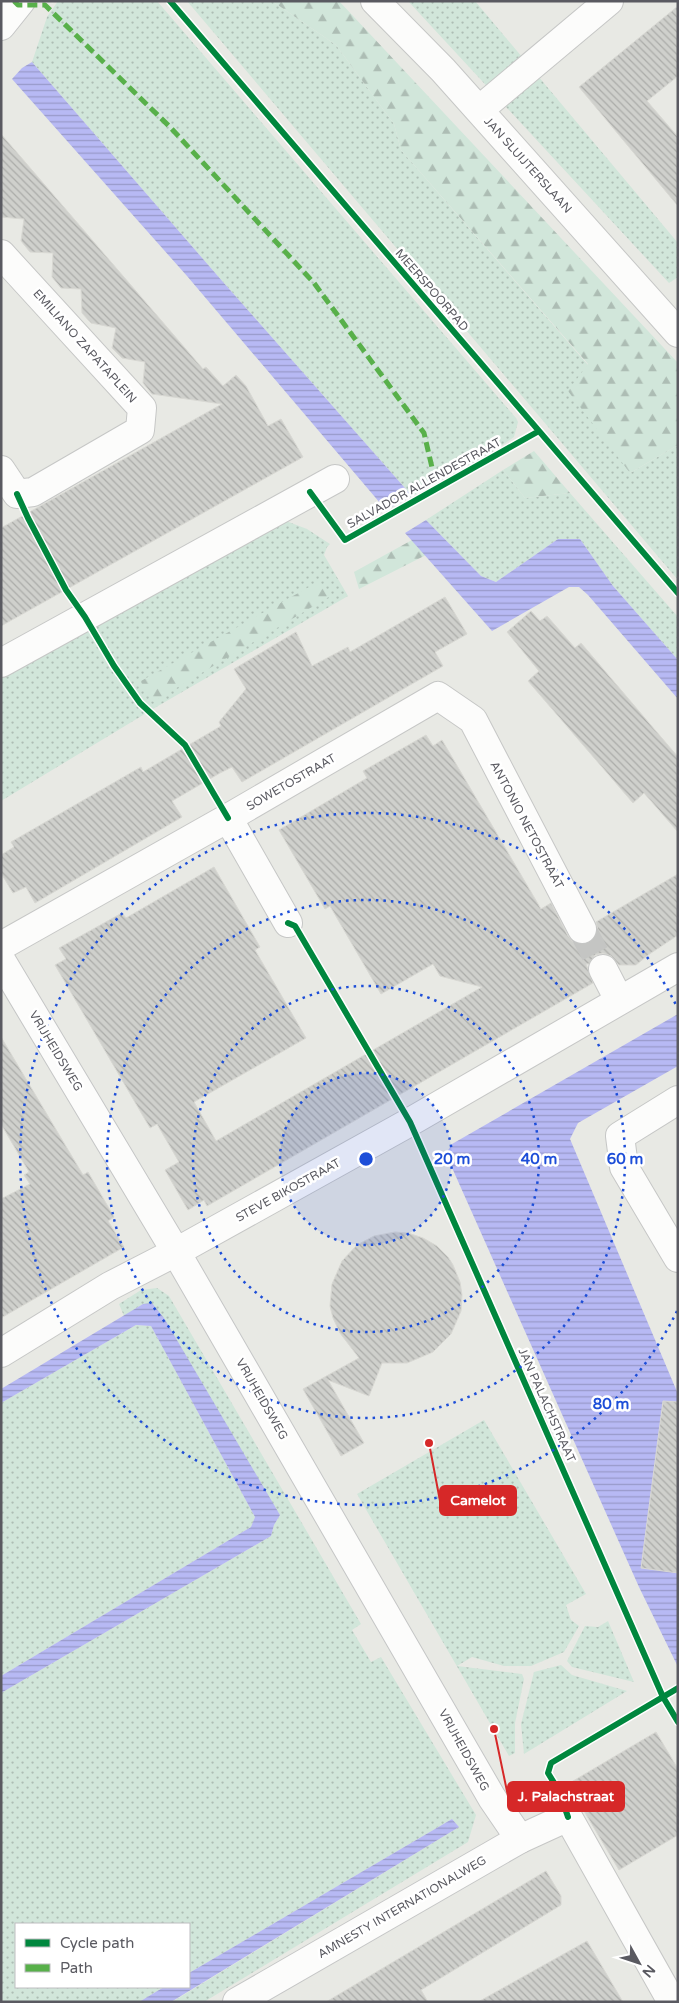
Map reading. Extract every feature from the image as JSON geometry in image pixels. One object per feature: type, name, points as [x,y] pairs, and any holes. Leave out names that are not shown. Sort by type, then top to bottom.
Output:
[{"type":"street","points":[[1,26],[21,1]]},
{"type":"street","name":"JAN SLUIJTERSLAAN","points":[[375,1],[443,70],[678,333]]},
{"type":"street","points":[[479,110],[609,1]]},
{"type":"street","name":"EMILIANO ZAPATAPLEIN","points":[[1,254],[142,408],[140,430],[33,492],[17,494],[1,470]]},
{"type":"street","points":[[1,663],[335,479]]},
{"type":"street","name":"SOWETOSTRAAT","points":[[1,946],[228,818],[438,696],[473,720]]},
{"type":"street","name":"ANTONIO NETOSTRAAT","points":[[473,720],[582,929]]},
{"type":"street","points":[[228,818],[288,923]]},
{"type":"street","name":"VRIJHEIDSWEG","points":[[1,960],[176,1252],[492,1798],[520,1839]]},
{"type":"street","name":"STEVE BIKOSTRAAT","points":[[1,1353],[110,1286],[176,1252],[410,1122],[678,967]]},
{"type":"street","points":[[604,969],[620,1000]]},
{"type":"street","points":[[678,1100],[620,1136],[624,1167],[678,1258]]},
{"type":"street","name":"AMNESTY INTERNATIONALWEG","points":[[237,2002],[520,1839],[568,1817],[672,2002]]},
{"type":"green space","points":[[58,1],[157,1],[516,418],[518,422],[514,437],[491,453],[412,496],[32,62],[47,17]]},
{"type":"green space","points":[[187,1],[272,1],[336,45],[394,124],[401,150],[588,365],[630,473],[678,445],[678,580]]},
{"type":"green space","points":[[272,1],[339,1],[678,363],[678,445],[630,473],[568,391],[588,364],[401,150],[394,124],[336,45]]},
{"type":"green space","points":[[408,1],[475,1],[678,243],[678,277],[669,283]]},
{"type":"green space","points":[[534,451],[570,493],[525,498],[503,470]]},
{"type":"green space","points":[[503,470],[525,498],[570,493],[678,617],[678,660],[613,586],[580,539],[558,539],[496,582],[481,576],[426,520]]},
{"type":"green space","points":[[286,521],[307,529],[330,544],[324,555],[348,596],[158,706],[1,801],[1,676]]},
{"type":"green space","points":[[412,540],[426,555],[359,589],[354,572]]},
{"type":"green space","points":[[318,582],[332,595],[153,702],[141,681]]},
{"type":"green space","points":[[157,1288],[169,1296],[361,1624],[352,1630],[371,1662],[381,1657],[476,1815],[468,1842],[204,2002],[172,2002],[459,1827],[452,1819],[190,1972],[190,1923],[15,1923],[15,1988],[162,1988],[139,2002],[1,2002],[1,1693],[271,1536],[274,1525],[280,1515],[143,1304],[124,1316],[119,1304],[141,1290]]},
{"type":"green space","points":[[136,1325],[151,1326],[255,1517],[251,1527],[1,1676],[1,1403]]},
{"type":"green space","points":[[484,1420],[586,1594],[566,1605],[571,1620],[579,1626],[564,1652],[531,1666],[504,1666],[472,1657],[457,1666],[522,1674],[524,1679],[515,1723],[515,1753],[509,1756],[357,1494]]},
{"type":"green space","points":[[608,1621],[634,1682],[572,1667],[567,1661],[585,1626],[598,1627]]},
{"type":"green space","points":[[561,1665],[572,1675],[627,1691],[524,1754],[521,1724],[534,1672]]},
{"type":"water","points":[[32,62],[412,496],[386,510],[187,276],[12,79],[22,68]]},
{"type":"water","points":[[426,520],[481,576],[496,582],[558,539],[580,539],[613,586],[678,660],[678,699],[579,587],[569,587],[492,631],[405,533]]},
{"type":"water","points":[[678,1014],[678,1066],[578,1123],[570,1139],[678,1394],[678,1667],[639,1587],[449,1161],[447,1152],[452,1144]]},
{"type":"water","points":[[152,1303],[164,1318],[280,1515],[274,1525],[271,1536],[1,1693],[1,1676],[251,1527],[255,1517],[151,1326],[136,1325],[1,1403],[1,1389],[143,1304]]},
{"type":"water","points":[[452,1819],[459,1827],[171,2002],[139,2002],[162,1988],[190,1988],[190,1972]]},
{"type":"building","points":[[678,6],[678,76],[647,101],[678,137],[678,206],[579,87]]},
{"type":"building","points":[[1,134],[203,369],[206,367],[223,386],[236,375],[246,386],[268,426],[281,419],[303,457],[1,626],[1,528],[222,404],[152,394],[143,383],[145,362],[122,358],[112,348],[116,328],[91,323],[82,313],[81,289],[61,288],[52,277],[53,253],[30,252],[21,241],[24,219],[1,217]]},
{"type":"building","points":[[445,597],[467,634],[435,652],[443,666],[242,782],[232,767],[220,773],[172,801],[182,817],[35,903],[26,887],[13,893],[1,873],[1,855],[14,847],[11,842],[141,767],[143,772],[221,726],[219,722],[246,689],[234,669],[296,632],[312,666],[348,647],[350,652]]},
{"type":"building","points":[[531,611],[540,621],[547,616],[575,648],[581,643],[678,757],[678,832],[644,793],[633,803],[528,681],[539,671],[507,632]]},
{"type":"building","points":[[426,735],[433,746],[442,740],[541,909],[551,903],[573,942],[581,945],[590,943],[595,938],[598,930],[596,922],[678,874],[678,935],[636,965],[619,965],[611,956],[603,953],[595,955],[589,964],[586,964],[593,983],[207,1206],[204,1200],[188,1210],[165,1170],[179,1162],[157,1124],[150,1128],[55,965],[66,959],[59,948],[122,913],[126,918],[214,867],[260,947],[255,950],[306,1038],[194,1102],[216,1141],[482,987],[440,976],[433,964],[381,994],[330,906],[325,909],[279,830],[367,778],[363,771]]},
{"type":"building","points":[[1,1037],[83,1175],[88,1172],[114,1217],[108,1221],[124,1247],[1,1318],[1,1199],[30,1184],[24,1175],[29,1172],[1,1124]]},
{"type":"building","points":[[395,1232],[408,1233],[423,1238],[437,1246],[448,1257],[460,1282],[462,1295],[461,1311],[451,1334],[433,1352],[407,1363],[382,1363],[369,1396],[328,1380],[364,1443],[341,1456],[303,1389],[359,1358],[340,1333],[333,1318],[330,1306],[332,1284],[342,1261],[357,1245],[374,1236]]},
{"type":"building","points":[[663,1401],[678,1402],[678,1573],[641,1568]]},
{"type":"building","points":[[656,1732],[678,1769],[678,1835],[619,1870],[568,1784]]},
{"type":"building","points":[[546,1871],[561,1896],[561,1905],[421,1990],[428,2002],[326,2002]]},
{"type":"building","points":[[587,1941],[623,2002],[478,2002]]},
{"type":"tunnel","points":[[582,929],[603,969]]},
{"type":"marked path","points":[[14,1],[18,5],[45,5],[170,127],[314,283],[424,433],[437,489]]},
{"type":"cycle path","name":"MEERSPOORPAD","points":[[170,1],[678,593]]},
{"type":"cycle path","name":"SALVADOR ALLENDESTRAAT","points":[[310,492],[345,540],[539,431]]},
{"type":"cycle path","points":[[17,494],[66,590],[85,617],[114,666],[140,703],[185,745],[228,818]]},
{"type":"cycle path","name":"JAN PALACHSTRAAT","points":[[288,923],[295,926],[410,1122],[663,1697],[678,1722]]},
{"type":"cycle path","points":[[568,1817],[559,1791],[548,1773],[551,1763],[678,1688]]},
{"type":"place","name":"Camelot","points":[[429,1443]]},
{"type":"place","name":"J. Palachstraat","points":[[494,1729]]}]
